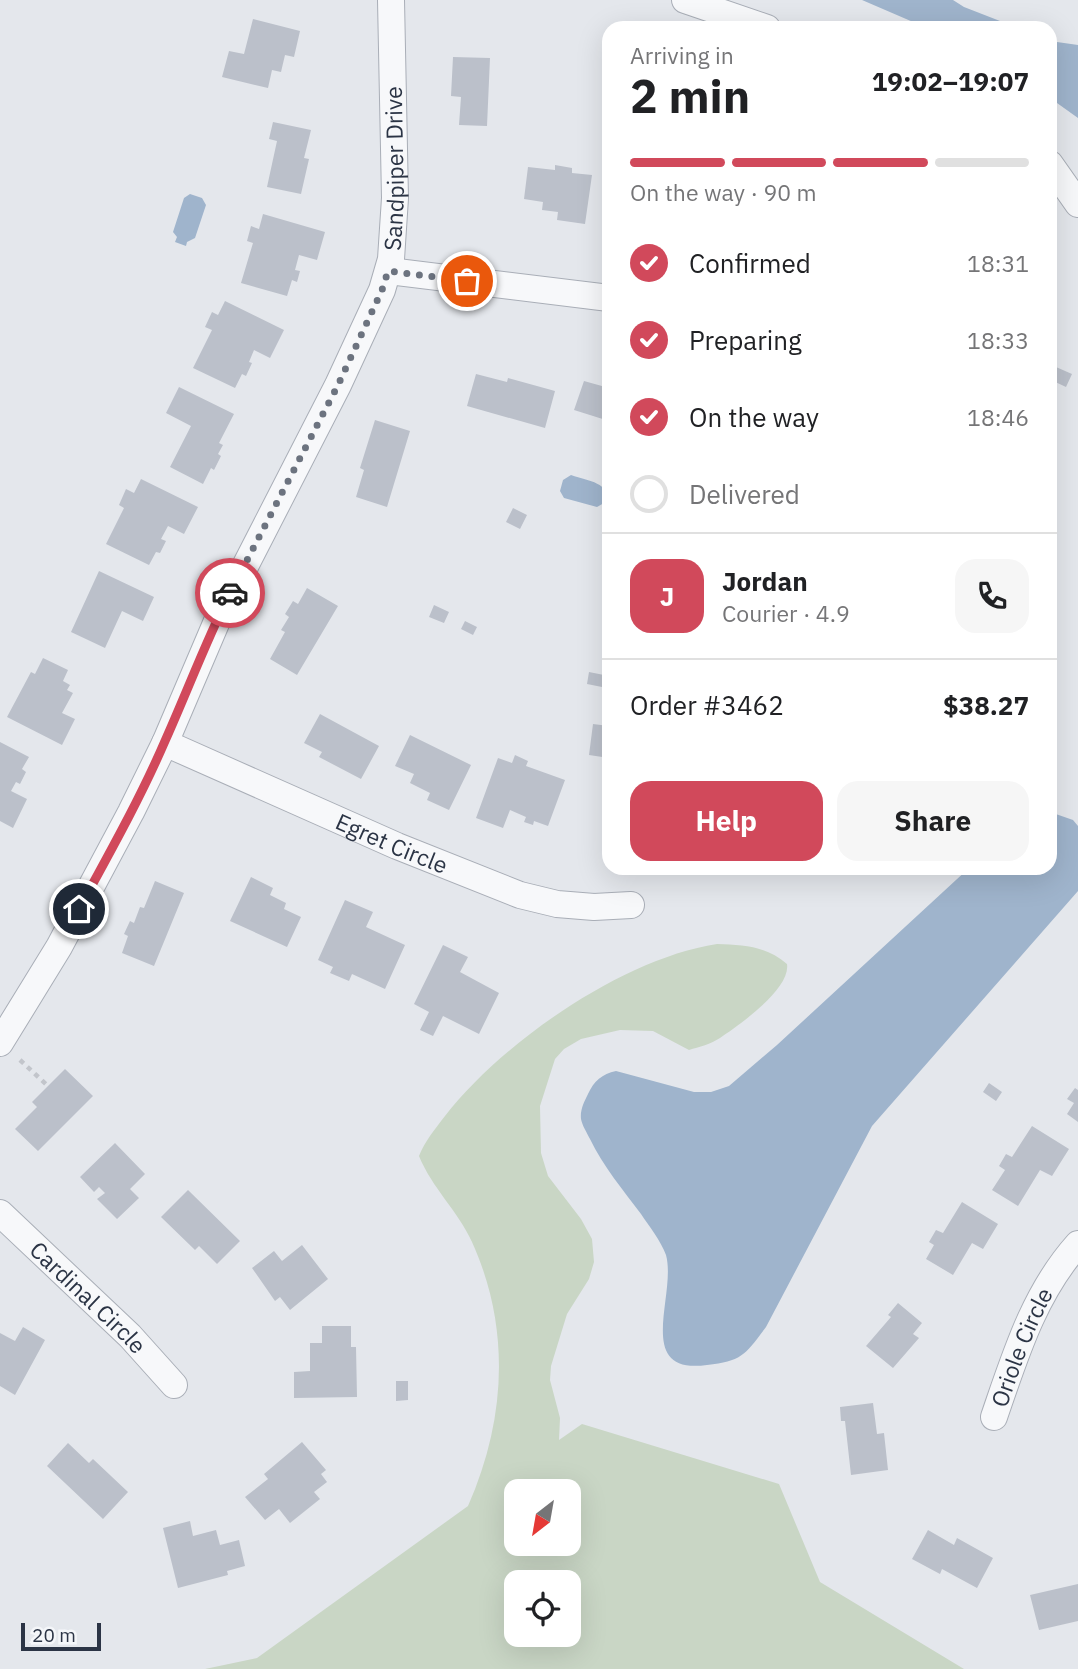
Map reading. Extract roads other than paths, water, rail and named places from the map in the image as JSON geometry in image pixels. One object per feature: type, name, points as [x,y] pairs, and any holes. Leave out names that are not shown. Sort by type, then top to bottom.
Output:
[{"type":"street","name":"Sandpiper Drive","points":[[10,1051],[59,947],[165,743],[208,639],[338,385],[382,290],[388,271],[395,198],[391,0]]},
{"type":"street","points":[[685,0],[746,21]]},
{"type":"street","points":[[1057,174],[1078,204]]},
{"type":"street","points":[[388,271],[602,297]]},
{"type":"street","name":"Egret Circle","points":[[165,743],[397,846],[520,895],[557,904],[594,907],[631,905]]},
{"type":"street","name":"Cardinal Circle","points":[[0,1213],[130,1336],[174,1385]]},
{"type":"street","name":"Oriole Circle","points":[[995,1417],[1017,1350],[1038,1301],[1051,1278],[1078,1244]]},
{"type":"water","points":[[862,0],[953,0],[1000,21],[911,21]]},
{"type":"water","points":[[1057,42],[1078,45],[1078,118],[1057,103]]},
{"type":"water","points":[[190,194],[202,198],[206,205],[195,238],[187,242],[186,246],[175,242],[177,237],[173,232],[184,198]]},
{"type":"water","points":[[571,475],[602,487],[602,504],[597,507],[564,498],[560,491],[563,480]]},
{"type":"water","points":[[1057,814],[1073,820],[1078,826],[1078,891],[872,1126],[766,1327],[753,1344],[736,1359],[707,1365],[684,1365],[671,1358],[664,1345],[668,1272],[666,1255],[655,1234],[601,1159],[583,1126],[582,1109],[593,1085],[603,1076],[616,1071],[694,1092],[711,1092],[729,1086],[961,875],[1057,875]]}]
